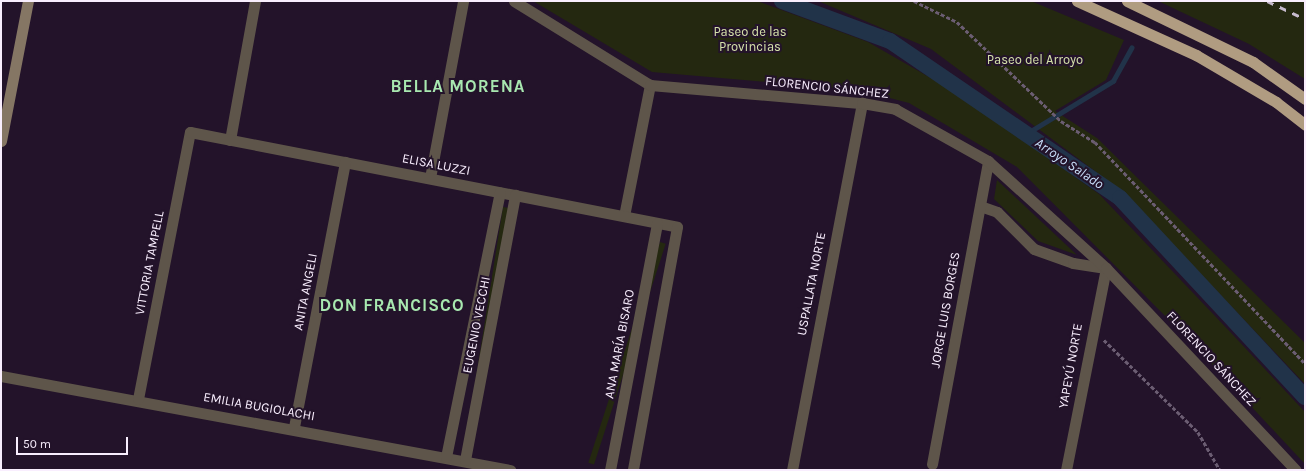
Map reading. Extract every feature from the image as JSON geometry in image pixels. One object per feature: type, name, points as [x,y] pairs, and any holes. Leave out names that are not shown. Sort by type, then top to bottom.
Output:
[{"type":"highway","points":[[1077,1],[1196,55],[1276,102],[1305,125]]},
{"type":"highway","points":[[1127,1],[1253,62],[1305,93]]},
{"type":"highway","points":[[1253,62],[1305,99]]},
{"type":"main road","points":[[1,141],[28,1]]},
{"type":"street","points":[[230,140],[255,1]]},
{"type":"street","points":[[430,178],[463,1]]},
{"type":"street","name":"FLORENCIO SÁNCHEZ","points":[[514,1],[650,85],[862,103],[895,110],[988,161],[1106,268],[1296,470]]},
{"type":"street","points":[[624,216],[650,85]]},
{"type":"street","name":"USPALLATA NORTE","points":[[792,470],[862,103]]},
{"type":"street","name":"ELISA LUZZI","points":[[190,132],[624,216],[677,228],[632,470]]},
{"type":"street","name":"VITTORIA TAMPELL","points":[[138,399],[190,132]]},
{"type":"street","name":"JORGE LUIS BORGES","points":[[930,468],[988,161]]},
{"type":"street","name":"ANITA ANGELI","points":[[294,427],[345,162]]},
{"type":"street","name":"EUGENIO VECCHI","points":[[446,456],[500,192]]},
{"type":"street","name":"EUGENIO VECCHI","points":[[465,460],[515,195]]},
{"type":"street","points":[[980,206],[997,212],[1034,249],[1073,263],[1106,268]]},
{"type":"street","name":"ANA MARÍA BISARO","points":[[610,470],[657,223]]},
{"type":"street","name":"YAPEYÚ NORTE","points":[[1066,470],[1092,328],[1106,268]]},
{"type":"street","name":"EMILIA BUGIOLACHI","points":[[1,376],[294,427],[446,456],[510,470]]},
{"type":"path","points":[[914,1],[957,22],[1061,121],[1095,142],[1305,364]]},
{"type":"path","points":[[1092,328],[1198,432],[1220,470]]},
{"type":"green space","name":"Paseo de las Provincias","points":[[533,1],[757,1],[868,42],[955,92],[1099,194],[1234,336],[1305,412],[1305,464],[1191,342],[1017,167],[909,103],[859,90],[652,72]]},
{"type":"green space","name":"Paseo del Arroyo","points":[[818,1],[1031,1],[1124,40],[1106,80],[1055,111],[1097,138],[1304,342],[1305,384],[1123,192],[931,49]]},
{"type":"green space","points":[[1158,1],[1305,1],[1305,79],[1249,44]]},
{"type":"green space","points":[[997,180],[1077,255],[1038,241],[994,199]]},
{"type":"green space","points":[[503,207],[509,208],[471,446],[465,445]]},
{"type":"green space","points":[[660,242],[666,244],[594,464],[588,463]]},
{"type":"waterway","name":"Arroyo Salado","points":[[782,1],[890,41],[1120,198],[1305,397]]},
{"type":"waterway","points":[[1026,134],[1113,81],[1131,48]]},
{"type":"railway","points":[[1267,1],[1305,19]]},
{"type":"district","name":"BELLA MORENA","points":[[458,87]]},
{"type":"district","name":"DON FRANCISCO","points":[[392,306]]}]
